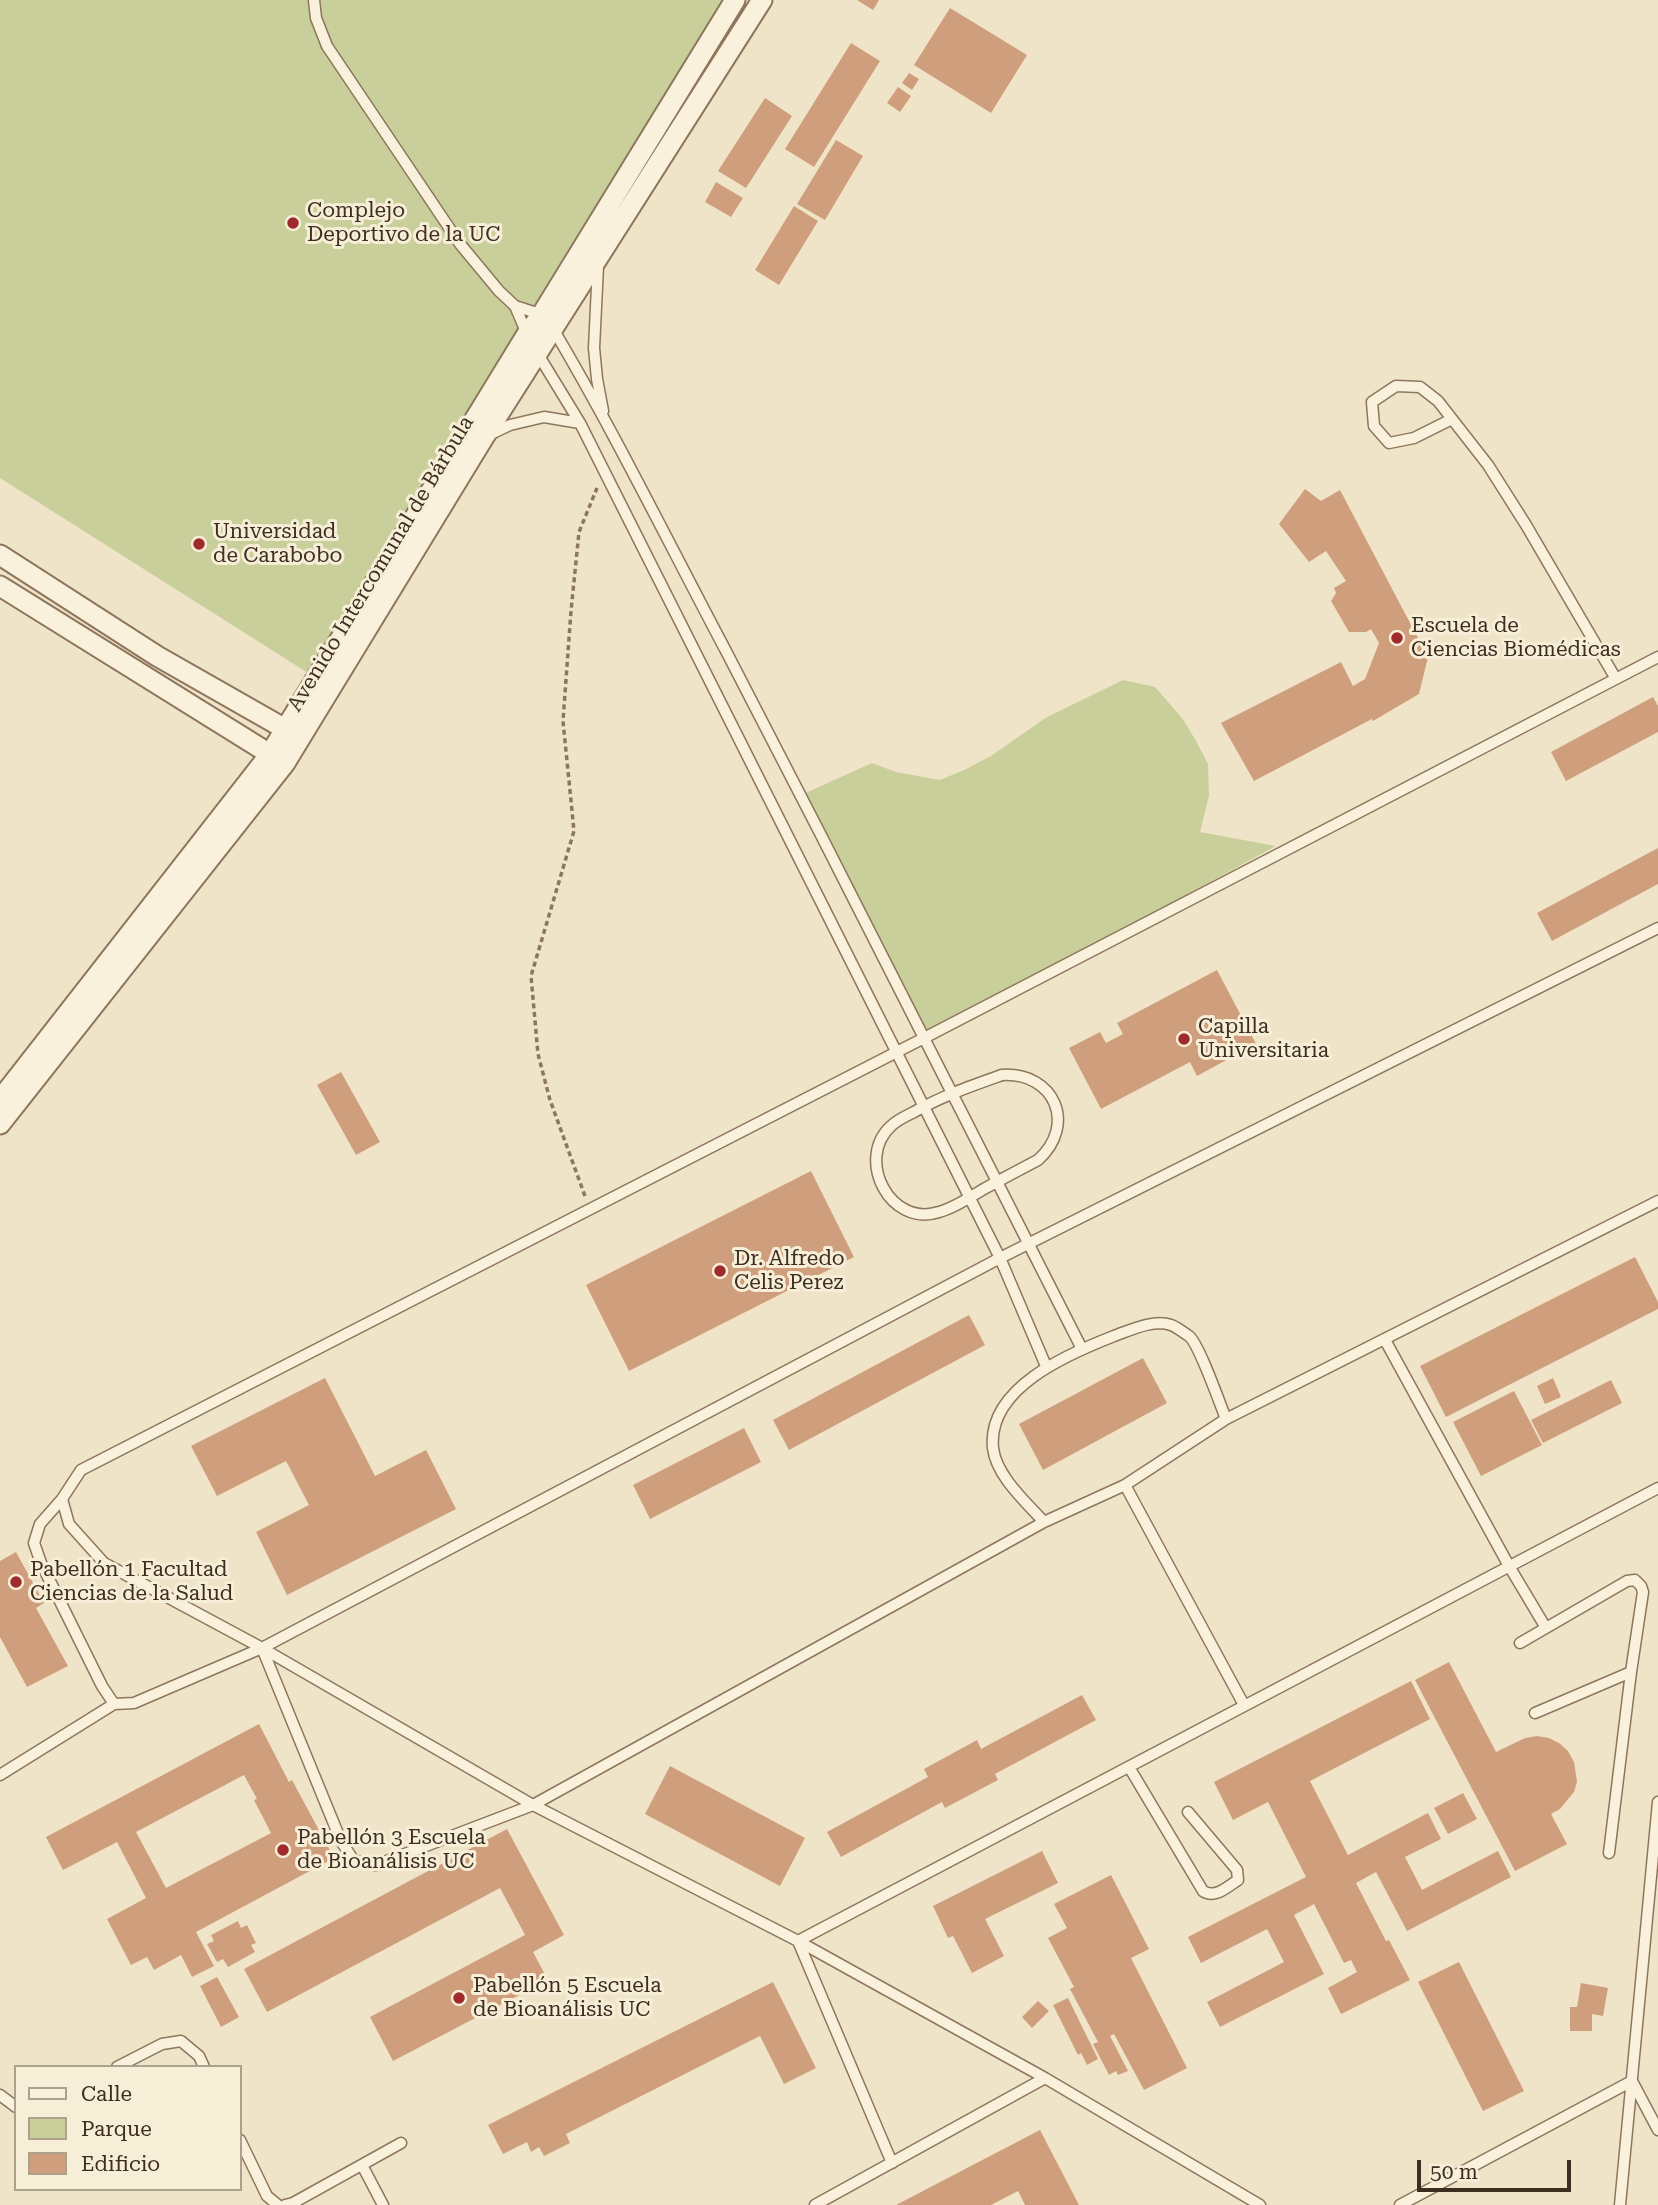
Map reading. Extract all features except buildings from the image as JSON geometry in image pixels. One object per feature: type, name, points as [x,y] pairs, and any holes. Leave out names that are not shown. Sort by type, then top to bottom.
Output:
[{"type":"street","name":"Avenido Intercomunal de Bárbula","points":[[293,734],[537,352],[547,321],[735,0]]},
{"type":"street","name":"Avenido Intercomunal de Bárbula","points":[[0,1124],[278,759],[527,334],[547,321],[598,258],[762,0]]},
{"type":"street","points":[[0,555],[157,656],[293,734]]},
{"type":"street","points":[[0,586],[278,759]]},
{"type":"street","name":"Avenido Intercomunal de Bárbula","points":[[0,1100],[278,759]]},
{"type":"lane","points":[[314,0],[316,18],[327,46],[460,244],[515,306],[547,321],[606,422],[926,1037],[1082,1349]]},
{"type":"lane","points":[[598,258],[594,348],[606,422]]},
{"type":"lane","points":[[515,306],[527,334],[580,423],[925,1106],[1000,1258],[1046,1366]]},
{"type":"lane","points":[[1452,419],[1414,438],[1389,443],[1374,426],[1372,402],[1396,386],[1420,387],[1438,401],[1488,465],[1501,485],[1616,679]]},
{"type":"lane","points":[[484,437],[510,425],[544,417],[580,423]]},
{"type":"lane","points":[[114,1704],[102,1686],[41,1563],[34,1543],[40,1524],[62,1499],[81,1470],[926,1037],[1658,657]]},
{"type":"lane","points":[[0,1775],[114,1704],[134,1703],[261,1648],[1000,1258],[1658,928]]},
{"type":"lane","points":[[1015,1075],[1027,1077],[1047,1091],[1054,1101],[1058,1123],[1056,1134],[1038,1160],[939,1213],[917,1213],[897,1204],[883,1189],[876,1167],[879,1144],[892,1125],[925,1106],[953,1092],[1002,1076],[1015,1075]]},
{"type":"lane","points":[[261,1648],[341,1841],[354,1861],[376,1865],[533,1805],[1044,1522],[1125,1485],[1226,1419],[1658,1201]]},
{"type":"lane","points":[[1044,1522],[1006,1479],[993,1450],[995,1419],[1012,1396],[1046,1366],[1144,1325],[1170,1324],[1192,1338],[1226,1419]]},
{"type":"lane","points":[[1385,1340],[1546,1628]]},
{"type":"lane","points":[[1125,1485],[1244,1705]]},
{"type":"lane","points":[[798,1941],[1658,1488]]},
{"type":"lane","points":[[62,1499],[69,1524],[104,1563],[261,1648],[533,1805],[798,1941],[1045,2078],[1260,2205]]},
{"type":"lane","points":[[1520,1643],[1627,1581],[1635,1580],[1641,1586],[1643,1592],[1609,1853]]},
{"type":"lane","points":[[1535,1713],[1631,1672]]},
{"type":"lane","points":[[1129,1767],[1203,1891],[1209,1895],[1215,1894],[1238,1880],[1237,1870],[1188,1812]]},
{"type":"lane","points":[[1620,2205],[1658,1802]]},
{"type":"lane","points":[[798,1941],[892,2163]]},
{"type":"lane","points":[[121,2065],[162,2044],[181,2042],[199,2056],[203,2065]]},
{"type":"lane","points":[[815,2205],[1045,2078]]},
{"type":"lane","points":[[1632,2081],[1658,2130]]},
{"type":"lane","points":[[1400,2205],[1632,2081]]},
{"type":"lane","points":[[285,2205],[401,2143]]},
{"type":"lane","points":[[242,2144],[267,2196],[278,2205]]},
{"type":"lane","points":[[362,2165],[383,2205]]},
{"type":"path","points":[[590,1209],[550,1100],[538,1054],[531,976],[575,831],[563,721],[570,611],[579,532],[603,473]]},
{"type":"green space","name":"Complejo Deportivo de la UC","points":[[0,0],[723,0],[447,445],[364,594],[308,673],[0,478]]},
{"type":"green space","points":[[1123,680],[1155,687],[1182,718],[1208,764],[1209,796],[1200,832],[1276,846],[926,1037],[801,795],[872,763],[896,772],[940,780],[991,756],[1047,717]]},
{"type":"place","name":"Complejo Deportivo de la UC","points":[[293,223]]},
{"type":"place","name":"Universidad de Carabobo","points":[[199,544]]},
{"type":"place","name":"Escuela de Ciencias Biomédicas","points":[[1397,638]]},
{"type":"place","name":"Capilla Universitaria","points":[[1184,1039]]},
{"type":"place","name":"Dr. Alfredo Celis Perez","points":[[720,1271]]},
{"type":"place","name":"Pabellón 1 Facultad Ciencias de la Salud","points":[[16,1582]]},
{"type":"place","name":"Pabellón 3 Escuela de Bioanálisis UC","points":[[283,1850]]},
{"type":"place","name":"Pabellón 5 Escuela de Bioanálisis UC","points":[[459,1998]]}]
